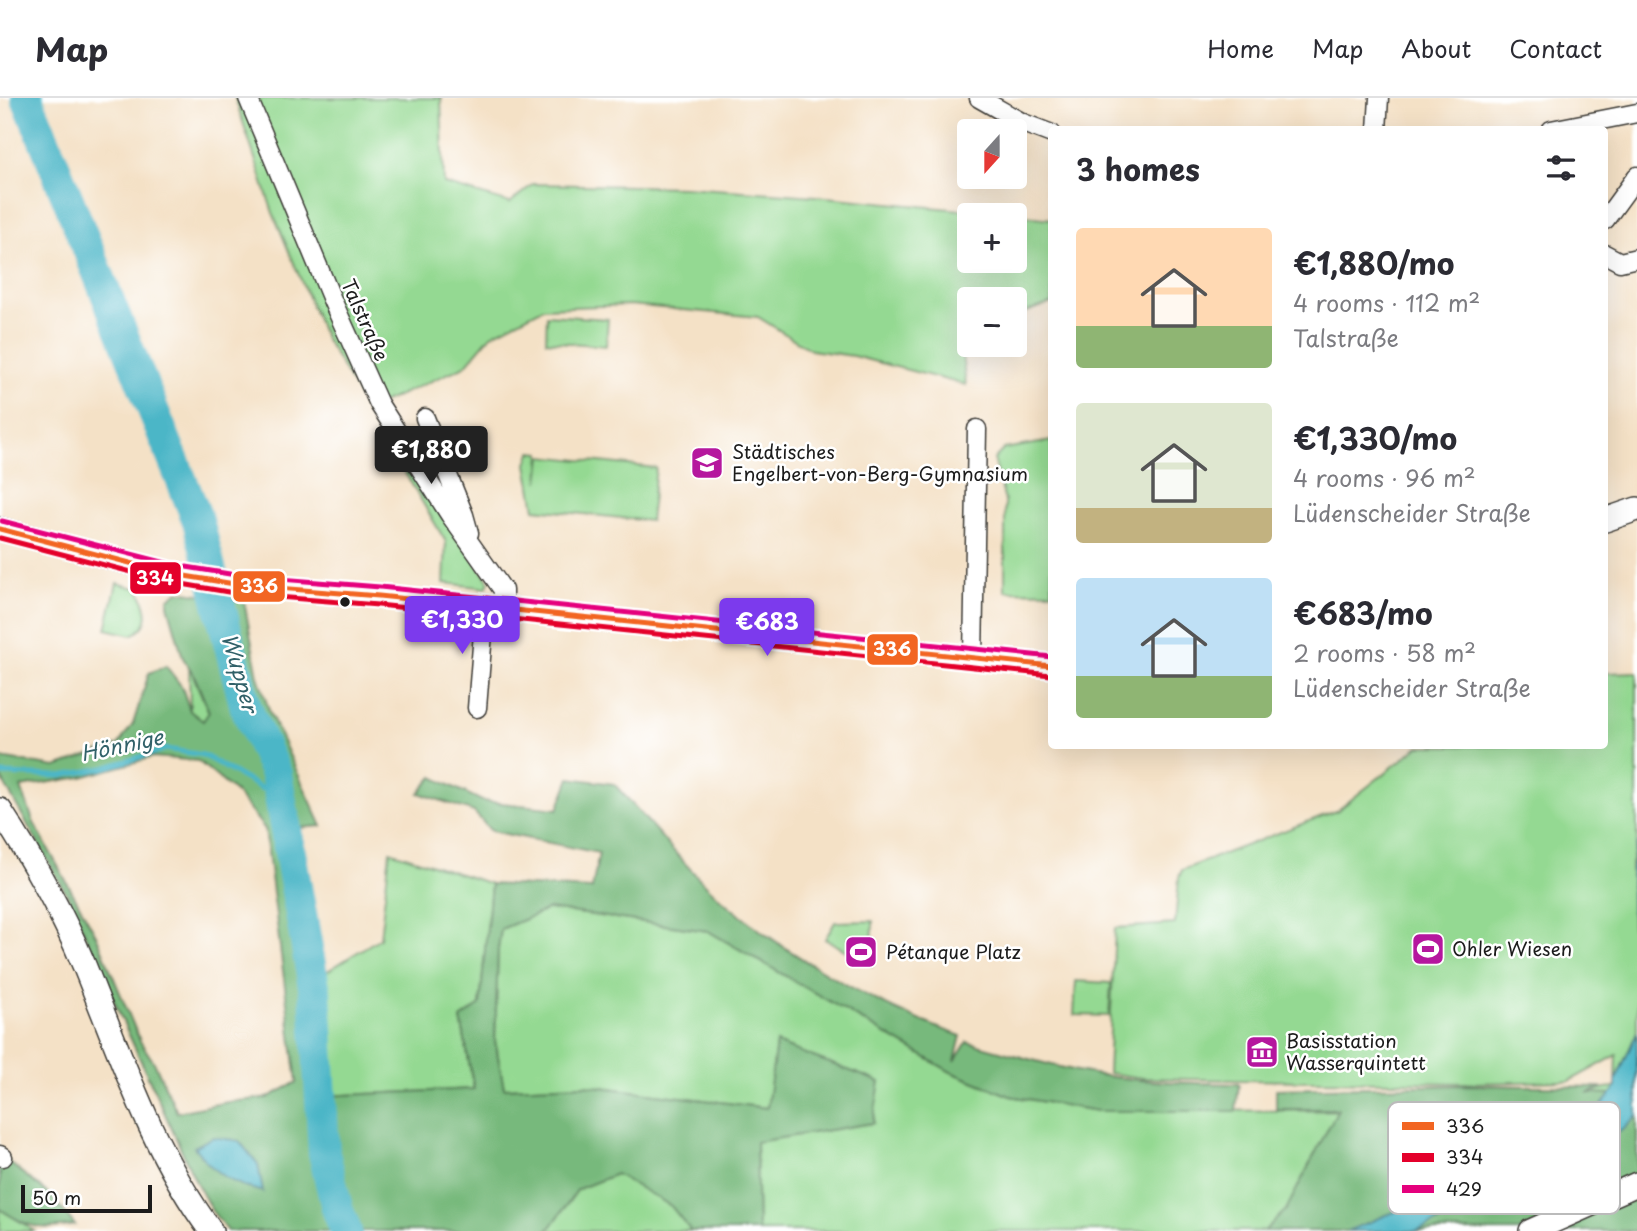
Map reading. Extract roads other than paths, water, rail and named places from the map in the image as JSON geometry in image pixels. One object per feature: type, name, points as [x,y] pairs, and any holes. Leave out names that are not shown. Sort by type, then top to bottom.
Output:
[{"type":"main road","points":[[1608,519],[1637,509]]},
{"type":"main road","points":[[0,529],[162,572],[241,584],[1048,666]]},
{"type":"main road","points":[[0,810],[31,858],[56,905],[83,963],[145,1116],[169,1164],[211,1231]]},
{"type":"main road","points":[[1620,1192],[1637,1184]]},
{"type":"main road","points":[[1531,1231],[1569,1214]]},
{"type":"street","name":"Talstraße","points":[[248,98],[333,302],[380,404],[450,515],[503,590],[494,609],[477,708]]},
{"type":"street","points":[[979,98],[1023,123],[1048,132]]},
{"type":"street","points":[[1377,126],[1379,98]]},
{"type":"street","points":[[1568,126],[1625,113],[1637,113]]},
{"type":"street","points":[[1608,216],[1637,176]]},
{"type":"street","points":[[1608,256],[1620,262],[1637,258]]},
{"type":"street","name":"Talstraße","points":[[425,418],[464,515],[472,543]]},
{"type":"street","points":[[974,658],[977,429]]},
{"type":"water","points":[[1637,842],[1637,956],[1631,899]]},
{"type":"water","points":[[1637,1032],[1637,1116],[1620,1131],[1620,1102],[1604,1102],[1616,1087],[1616,1080]]},
{"type":"water","points":[[213,1137],[239,1141],[258,1164],[263,1192],[224,1176],[201,1156],[194,1147]]},
{"type":"water","points":[[1389,1214],[1458,1214],[1416,1231],[1347,1231]]},
{"type":"waterway","name":"Wupper","points":[[27,98],[198,521],[246,708],[276,774],[315,992],[324,1153],[337,1208],[346,1231]]},
{"type":"waterway","name":"Hönnige","points":[[0,774],[61,776],[104,768],[166,749],[203,755],[280,799]]},
{"type":"place","name":"Städtisches Engelbert-von-Berg-Gymnasium","points":[[707,463]]},
{"type":"place","name":"Ohler Wiesen","points":[[1428,949]]},
{"type":"place","name":"Pétanque Platz","points":[[861,952]]},
{"type":"place","name":"Basisstation Wasserquintett","points":[[1262,1052]]}]
